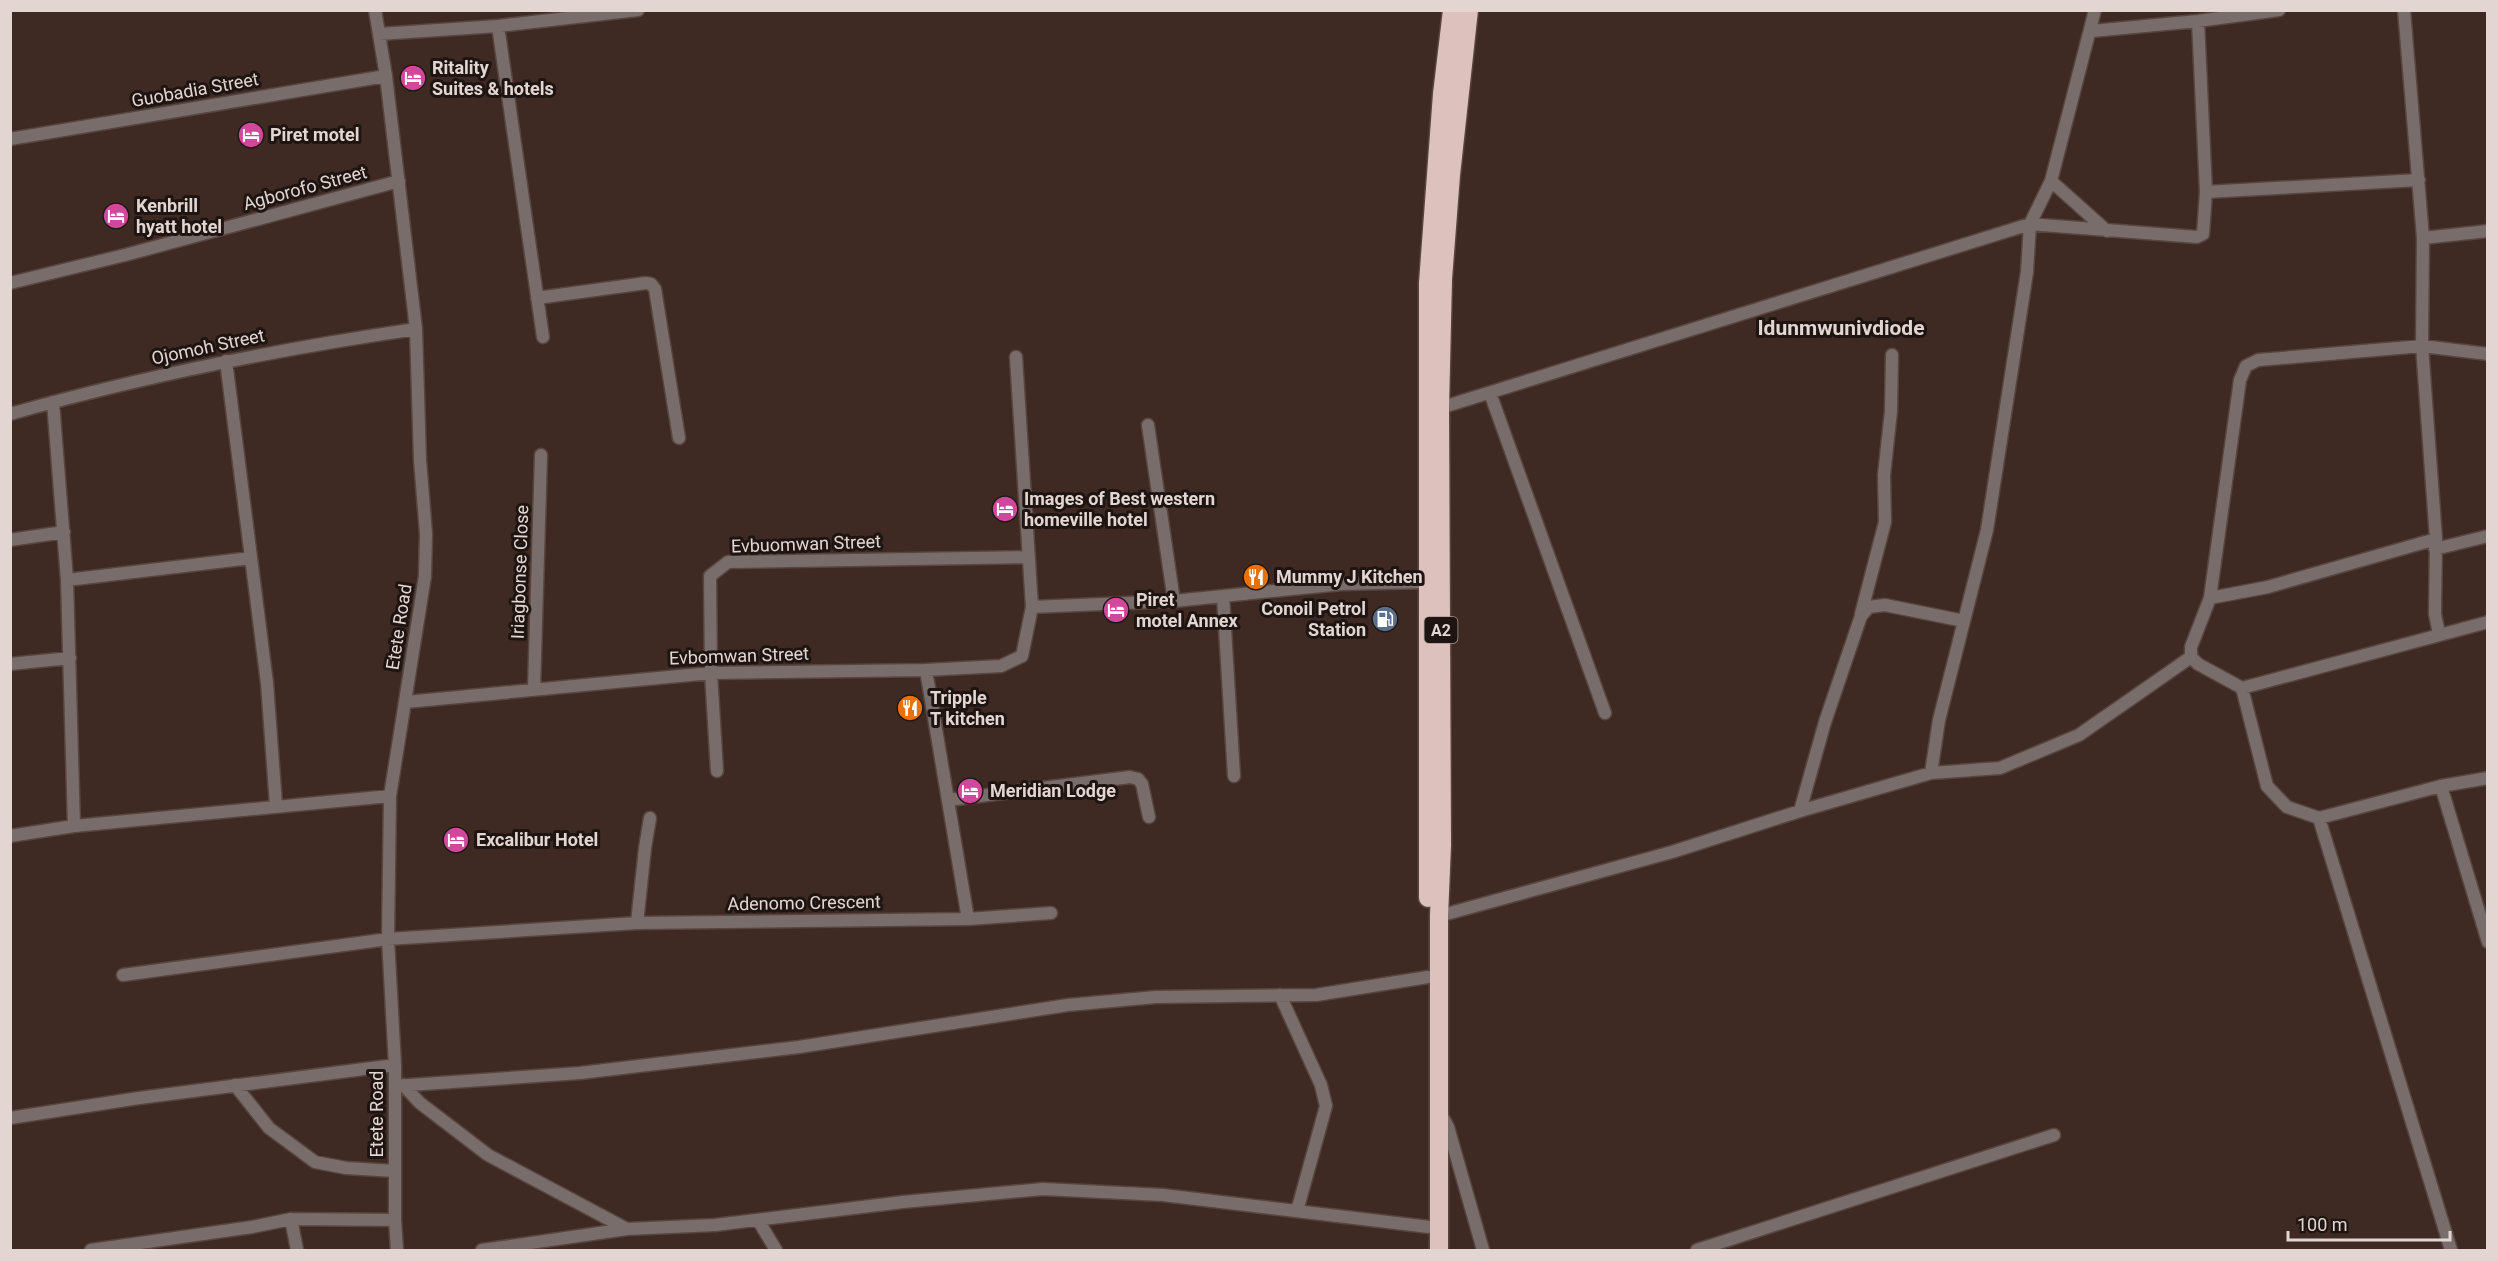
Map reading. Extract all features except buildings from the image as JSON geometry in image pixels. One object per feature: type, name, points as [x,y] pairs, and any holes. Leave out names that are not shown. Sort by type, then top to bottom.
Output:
[{"type":"highway","name":"A2","points":[[1439,1251],[1437,1106],[1442,845],[1440,408],[1452,10]]},
{"type":"highway","name":"A2","points":[[1429,1251],[1426,582],[1428,284],[1450,95],[1469,10]]},
{"type":"street","name":"Etete Road","points":[[375,10],[386,76],[416,329],[420,460],[426,534],[425,576],[390,796],[388,939],[394,1065],[399,1086],[395,1171],[397,1251]]},
{"type":"street","points":[[380,34],[498,26],[638,10]]},
{"type":"street","points":[[1931,773],[1939,720],[1987,530],[2027,272],[2030,224],[2051,181],[2068,108],[2092,31],[2096,10]]},
{"type":"street","points":[[2092,31],[2198,21],[2279,10]]},
{"type":"street","points":[[2404,10],[2423,238],[2422,346],[2436,544],[2435,614],[2439,634]]},
{"type":"street","points":[[1440,408],[2030,224],[2198,237],[2203,234],[2205,227],[2206,192],[2198,21]]},
{"type":"street","points":[[498,26],[543,337]]},
{"type":"street","name":"Guobadia Street","points":[[10,139],[386,76]]},
{"type":"street","points":[[2206,192],[2419,180]]},
{"type":"street","points":[[2051,181],[2107,231]]},
{"type":"street","name":"Agborofo Street","points":[[10,283],[399,182]]},
{"type":"street","points":[[2423,238],[2487,231]]},
{"type":"street","points":[[537,298],[651,284],[654,289],[679,438]]},
{"type":"street","name":"Ojomoh Street","points":[[10,414],[226,361],[312,344],[416,329]]},
{"type":"street","points":[[2487,354],[2422,346],[2258,360],[2246,366],[2240,380],[2210,598],[2191,647],[2191,657],[2198,664],[2242,688],[2487,622]]},
{"type":"street","points":[[1800,811],[1825,722],[1861,616],[1885,522],[1886,505],[1883,488],[1891,411],[1892,355]]},
{"type":"street","name":"Evbomwan Street","points":[[406,702],[711,673],[926,670],[1001,666],[1022,656],[1032,608],[1016,357]]},
{"type":"street","points":[[226,361],[267,683],[276,805]]},
{"type":"street","points":[[1490,393],[1605,713]]},
{"type":"street","points":[[53,402],[68,580],[74,826]]},
{"type":"street","points":[[1148,425],[1174,601]]},
{"type":"street","name":"Iriagbonse Close","points":[[534,689],[541,455]]},
{"type":"street","points":[[10,540],[64,532]]},
{"type":"street","points":[[2210,598],[2268,587],[2436,544],[2487,536]]},
{"type":"street","name":"Evbuomwan Street","points":[[717,771],[711,673],[710,576],[728,562],[1029,557]]},
{"type":"street","points":[[68,580],[251,558]]},
{"type":"street","points":[[1032,608],[1174,601],[1342,584],[1426,582]]},
{"type":"street","points":[[1223,596],[1234,776]]},
{"type":"street","points":[[1861,616],[1869,607],[1885,605],[1964,621]]},
{"type":"street","points":[[1439,916],[1672,852],[1800,811],[1931,773],[2000,768],[2079,735],[2191,657]]},
{"type":"street","points":[[10,664],[70,658]]},
{"type":"street","points":[[926,670],[968,919]]},
{"type":"street","points":[[2242,688],[2267,786],[2287,807],[2319,818],[2441,786],[2487,778]]},
{"type":"street","points":[[948,800],[1130,777],[1138,779],[1142,784],[1149,817]]},
{"type":"street","points":[[2441,786],[2487,942]]},
{"type":"street","points":[[10,836],[74,826],[276,805],[390,796]]},
{"type":"street","points":[[637,923],[650,818]]},
{"type":"street","points":[[2319,818],[2451,1251]]},
{"type":"street","name":"Adenomo Crescent","points":[[123,975],[388,939],[637,923],[968,919],[1051,913]]},
{"type":"street","points":[[399,1086],[580,1073],[765,1051],[1068,1005],[1156,997],[1336,992],[1428,977]]},
{"type":"street","points":[[1280,995],[1321,1085],[1326,1106],[1297,1211]]},
{"type":"street","points":[[10,1118],[235,1085],[394,1065]]},
{"type":"street","points":[[235,1085],[269,1128],[315,1162],[346,1168],[395,1171]]},
{"type":"street","points":[[399,1086],[488,1155],[627,1229]]},
{"type":"street","points":[[1437,1106],[1448,1127],[1483,1251]]},
{"type":"street","points":[[1697,1251],[2054,1135]]},
{"type":"street","points":[[482,1251],[511,1249],[627,1229],[716,1225],[903,1202],[1043,1189],[1163,1195],[1429,1227]]},
{"type":"street","points":[[91,1251],[291,1219],[395,1220]]},
{"type":"street","points":[[291,1219],[297,1251]]},
{"type":"street","points":[[758,1220],[776,1251]]},
{"type":"place","name":"Ritality Suites & hotels","points":[[413,78]]},
{"type":"place","name":"Piret motel","points":[[251,135]]},
{"type":"place","name":"Kenbrill hyatt hotel","points":[[116,216]]},
{"type":"place","name":"Images of Best western homeville hotel","points":[[1005,509]]},
{"type":"place","name":"Mummy J Kitchen","points":[[1256,577]]},
{"type":"place","name":"Piret motel Annex","points":[[1116,610]]},
{"type":"place","name":"Conoil Petrol Station","points":[[1385,619]]},
{"type":"place","name":"Tripple T kitchen","points":[[910,708]]},
{"type":"place","name":"Meridian Lodge","points":[[970,791]]},
{"type":"place","name":"Excalibur Hotel","points":[[456,840]]},
{"type":"district","name":"Idunmwunivdiode","points":[[1841,328]]}]
